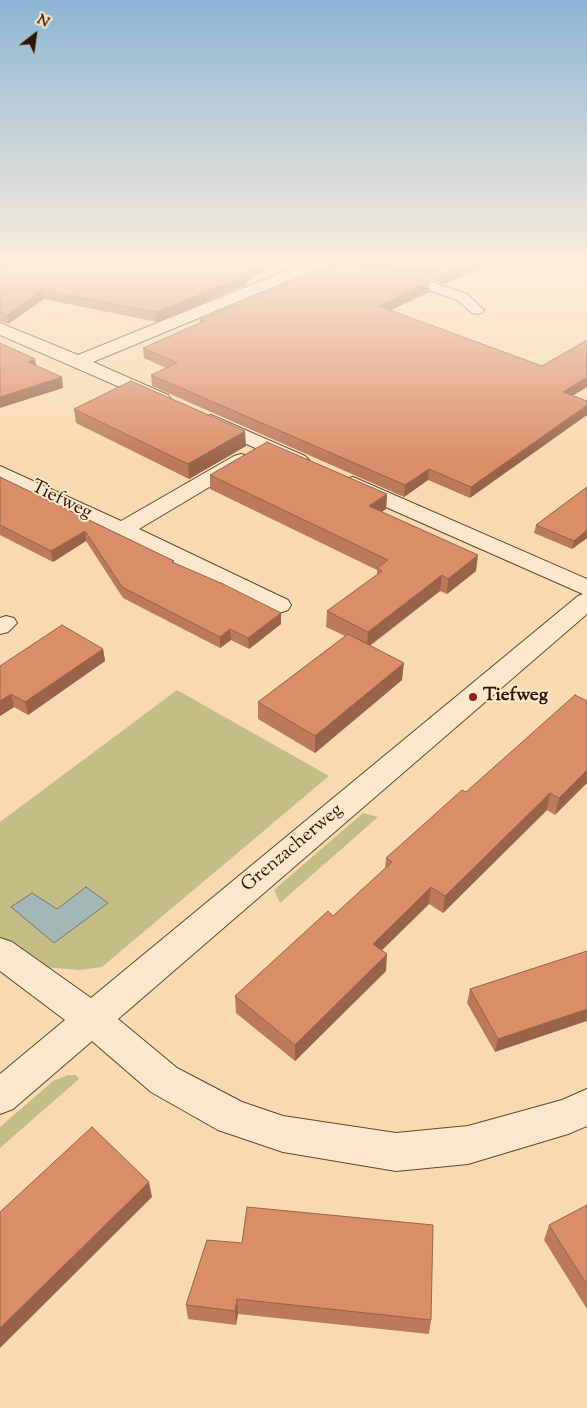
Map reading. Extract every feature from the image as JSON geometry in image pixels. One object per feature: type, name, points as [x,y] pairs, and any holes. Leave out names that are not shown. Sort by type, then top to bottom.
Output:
[{"type":"street","points":[[6,331],[587,588]]},
{"type":"street","points":[[78,362],[154,331]]},
{"type":"street","points":[[122,530],[266,446]]},
{"type":"street","name":"Tiefweg","points":[[0,472],[279,605]]},
{"type":"street","name":"Grenzacherweg","points":[[0,1097],[587,601]]},
{"type":"street","points":[[0,952],[92,1019],[164,1080],[232,1116],[283,1134],[396,1152],[468,1145],[568,1116],[587,1108]]},
{"type":"shaded area","points":[[177,690],[329,776],[102,967],[79,970],[32,966],[0,943],[0,822]]},
{"type":"shaded area","points":[[363,813],[378,817],[280,903],[274,890]]},
{"type":"shaded area","points":[[86,887],[108,903],[54,943],[11,907],[32,893],[57,909]]},
{"type":"shaded area","points":[[68,1075],[76,1075],[79,1079],[0,1148],[0,1127],[53,1081]]},
{"type":"building","points":[[182,331],[446,331],[542,366],[587,340],[587,377],[563,392],[587,401],[587,405],[471,487],[429,469],[405,485],[151,375],[177,363],[143,348]]},
{"type":"building","points":[[0,343],[35,359],[28,362],[62,377],[0,397]]},
{"type":"building","points":[[131,381],[245,431],[188,464],[74,409]]},
{"type":"building","points":[[267,442],[387,494],[369,506],[478,555],[448,579],[442,575],[368,632],[327,611],[382,571],[377,568],[388,560],[210,475]]},
{"type":"building","points":[[0,477],[174,561],[172,562],[223,584],[281,613],[248,638],[230,629],[220,637],[122,587],[85,531],[51,551],[0,525]]},
{"type":"building","points":[[587,487],[587,530],[574,541],[536,525]]},
{"type":"building","points":[[62,625],[103,649],[25,702],[11,694],[0,701],[0,666]]},
{"type":"building","points":[[348,634],[404,663],[315,736],[258,702]]},
{"type":"building","points":[[575,695],[587,701],[587,770],[559,798],[550,793],[445,896],[431,887],[373,944],[387,954],[295,1045],[235,996],[328,911],[333,916],[392,862],[386,858],[462,790],[466,792]]},
{"type":"building","points":[[587,951],[587,1009],[498,1039],[470,989]]},
{"type":"building","points":[[92,1127],[149,1182],[0,1328],[0,1212]]},
{"type":"building","points":[[587,1205],[587,1285],[549,1225]]},
{"type":"building","points":[[247,1207],[433,1225],[431,1320],[237,1299],[235,1311],[186,1305],[207,1240],[242,1243]]},
{"type":"place","name":"Tiefweg","points":[[473,697]]}]
